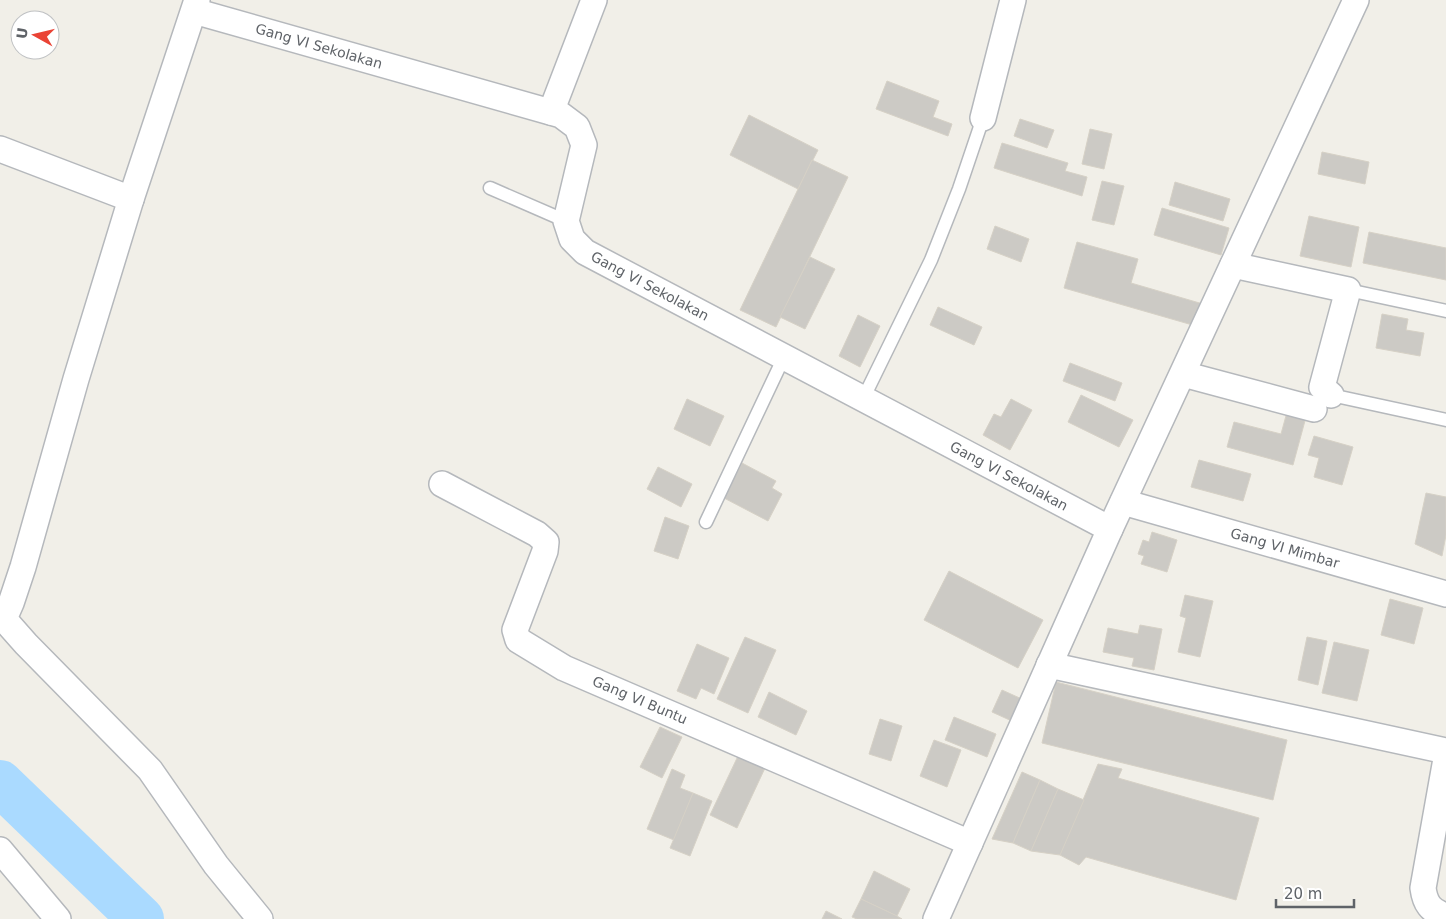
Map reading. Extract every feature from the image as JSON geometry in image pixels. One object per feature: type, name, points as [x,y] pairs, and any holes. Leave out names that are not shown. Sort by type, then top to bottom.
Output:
[{"type":"street","points":[[550,112],[594,0]]},
{"type":"street","points":[[983,118],[1013,0]]},
{"type":"street","points":[[936,919],[1110,529],[1356,0]]},
{"type":"street","points":[[196,5],[130,199],[12,603],[2,618],[150,770],[216,865],[260,919]]},
{"type":"street","name":"Gang VI Sekolakan","points":[[196,5],[561,115],[578,127],[584,145],[566,221],[572,239],[585,252],[1110,529]]},
{"type":"street","points":[[0,149],[130,199]]},
{"type":"street","points":[[1183,374],[1323,402],[1322,387],[1348,290],[1233,265]]},
{"type":"street","name":"Gang VI Buntu","points":[[442,484],[537,534],[546,542],[545,551],[515,630],[518,640],[564,668],[970,843]]},
{"type":"street","name":"Gang VI Mimbar","points":[[1123,502],[1446,594]]},
{"type":"street","points":[[1049,665],[1446,751]]},
{"type":"street","points":[[1446,759],[1423,888],[1428,908],[1446,916]]},
{"type":"street","points":[[0,850],[58,919]]},
{"type":"lane","points":[[863,399],[931,260],[959,189],[983,118]]},
{"type":"lane","points":[[490,188],[566,221]]},
{"type":"lane","points":[[1348,290],[1446,311]]},
{"type":"lane","points":[[706,522],[784,357]]},
{"type":"lane","points":[[1323,402],[1446,420]]},
{"type":"building","points":[[887,81],[939,101],[933,117],[952,124],[948,136],[876,109]]},
{"type":"building","points":[[749,115],[818,150],[798,189],[730,155]]},
{"type":"building","points":[[1020,119],[1054,130],[1047,148],[1014,136]]},
{"type":"building","points":[[1090,129],[1112,134],[1104,169],[1082,164]]},
{"type":"building","points":[[1002,143],[1068,163],[1065,171],[1087,177],[1082,196],[994,168]]},
{"type":"building","points":[[1322,152],[1369,162],[1365,184],[1318,174]]},
{"type":"building","points":[[812,160],[848,177],[776,327],[740,310]]},
{"type":"building","points":[[1102,181],[1124,186],[1114,225],[1092,220]]},
{"type":"building","points":[[1175,182],[1230,199],[1223,221],[1169,205]]},
{"type":"building","points":[[1162,208],[1229,228],[1221,255],[1154,235]]},
{"type":"building","points":[[1309,216],[1359,227],[1351,267],[1300,256]]},
{"type":"building","points":[[995,226],[1029,239],[1021,262],[987,249]]},
{"type":"building","points":[[1369,232],[1446,248],[1446,280],[1363,263]]},
{"type":"building","points":[[1077,242],[1138,259],[1131,283],[1203,304],[1196,326],[1064,288]]},
{"type":"building","points":[[810,257],[835,269],[805,329],[780,317]]},
{"type":"building","points":[[938,307],[982,327],[974,345],[930,325]]},
{"type":"building","points":[[1382,314],[1408,319],[1406,330],[1424,333],[1420,356],[1376,348]]},
{"type":"building","points":[[858,315],[880,326],[860,367],[839,356]]},
{"type":"building","points":[[1070,363],[1122,383],[1115,401],[1063,381]]},
{"type":"building","points":[[1081,395],[1133,420],[1119,447],[1068,422]]},
{"type":"building","points":[[687,399],[724,416],[710,446],[674,429]]},
{"type":"building","points":[[1011,399],[1032,410],[1010,450],[983,435],[994,414],[1001,417]]},
{"type":"building","points":[[1287,412],[1306,417],[1293,465],[1227,447],[1234,422],[1281,434]]},
{"type":"building","points":[[1314,436],[1353,447],[1342,485],[1314,477],[1319,458],[1308,455]]},
{"type":"building","points":[[1199,460],[1251,474],[1243,501],[1191,487]]},
{"type":"building","points":[[742,463],[776,481],[772,488],[782,494],[768,521],[724,498]]},
{"type":"building","points":[[658,467],[692,484],[681,507],[647,489]]},
{"type":"building","points":[[1426,493],[1446,497],[1446,535],[1442,556],[1415,544]]},
{"type":"building","points":[[665,517],[689,526],[678,559],[654,551]]},
{"type":"building","points":[[1152,532],[1177,540],[1167,572],[1141,564],[1144,556],[1138,554],[1143,540],[1149,542]]},
{"type":"building","points":[[949,571],[1043,620],[1018,668],[924,620]]},
{"type":"building","points":[[1185,595],[1213,601],[1200,657],[1178,652],[1186,618],[1180,616]]},
{"type":"building","points":[[1390,599],[1423,608],[1414,644],[1381,635]]},
{"type":"building","points":[[1140,625],[1162,629],[1154,670],[1132,666],[1134,658],[1103,652],[1108,628],[1138,634]]},
{"type":"building","points":[[745,637],[776,650],[748,713],[717,699]]},
{"type":"building","points":[[1307,637],[1327,641],[1318,685],[1298,680]]},
{"type":"building","points":[[1334,642],[1369,650],[1357,701],[1322,693]]},
{"type":"building","points":[[697,644],[729,658],[714,694],[701,688],[696,699],[677,691]]},
{"type":"building","points":[[1056,682],[1287,740],[1273,800],[1042,743]]},
{"type":"building","points":[[1002,690],[1024,700],[1014,722],[992,712]]},
{"type":"building","points":[[769,692],[807,711],[796,735],[758,717]]},
{"type":"building","points":[[954,717],[996,734],[987,757],[945,740]]},
{"type":"building","points":[[880,719],[902,726],[891,761],[869,754]]},
{"type":"building","points":[[660,727],[682,737],[662,778],[640,767]]},
{"type":"building","points":[[934,740],[961,750],[947,787],[920,776]]},
{"type":"building","points":[[738,756],[765,768],[737,828],[710,815]]},
{"type":"building","points":[[1098,764],[1122,769],[1118,778],[1259,818],[1236,900],[1086,857],[1079,865],[1060,855]]},
{"type":"building","points":[[672,769],[685,775],[680,788],[693,793],[674,840],[647,829]]},
{"type":"building","points":[[1022,772],[1040,780],[1013,843],[992,839]]},
{"type":"building","points":[[1040,780],[1058,789],[1031,851],[1013,843]]},
{"type":"building","points":[[1058,789],[1084,800],[1060,855],[1031,851]]},
{"type":"building","points":[[693,793],[712,801],[690,856],[670,848]]},
{"type":"building","points":[[874,871],[910,889],[897,916],[861,899]]},
{"type":"building","points":[[861,899],[902,919],[857,919],[852,917]]},
{"type":"building","points":[[826,911],[842,919],[822,919]]},
{"type":"waterway","points":[[0,783],[141,919]]}]
